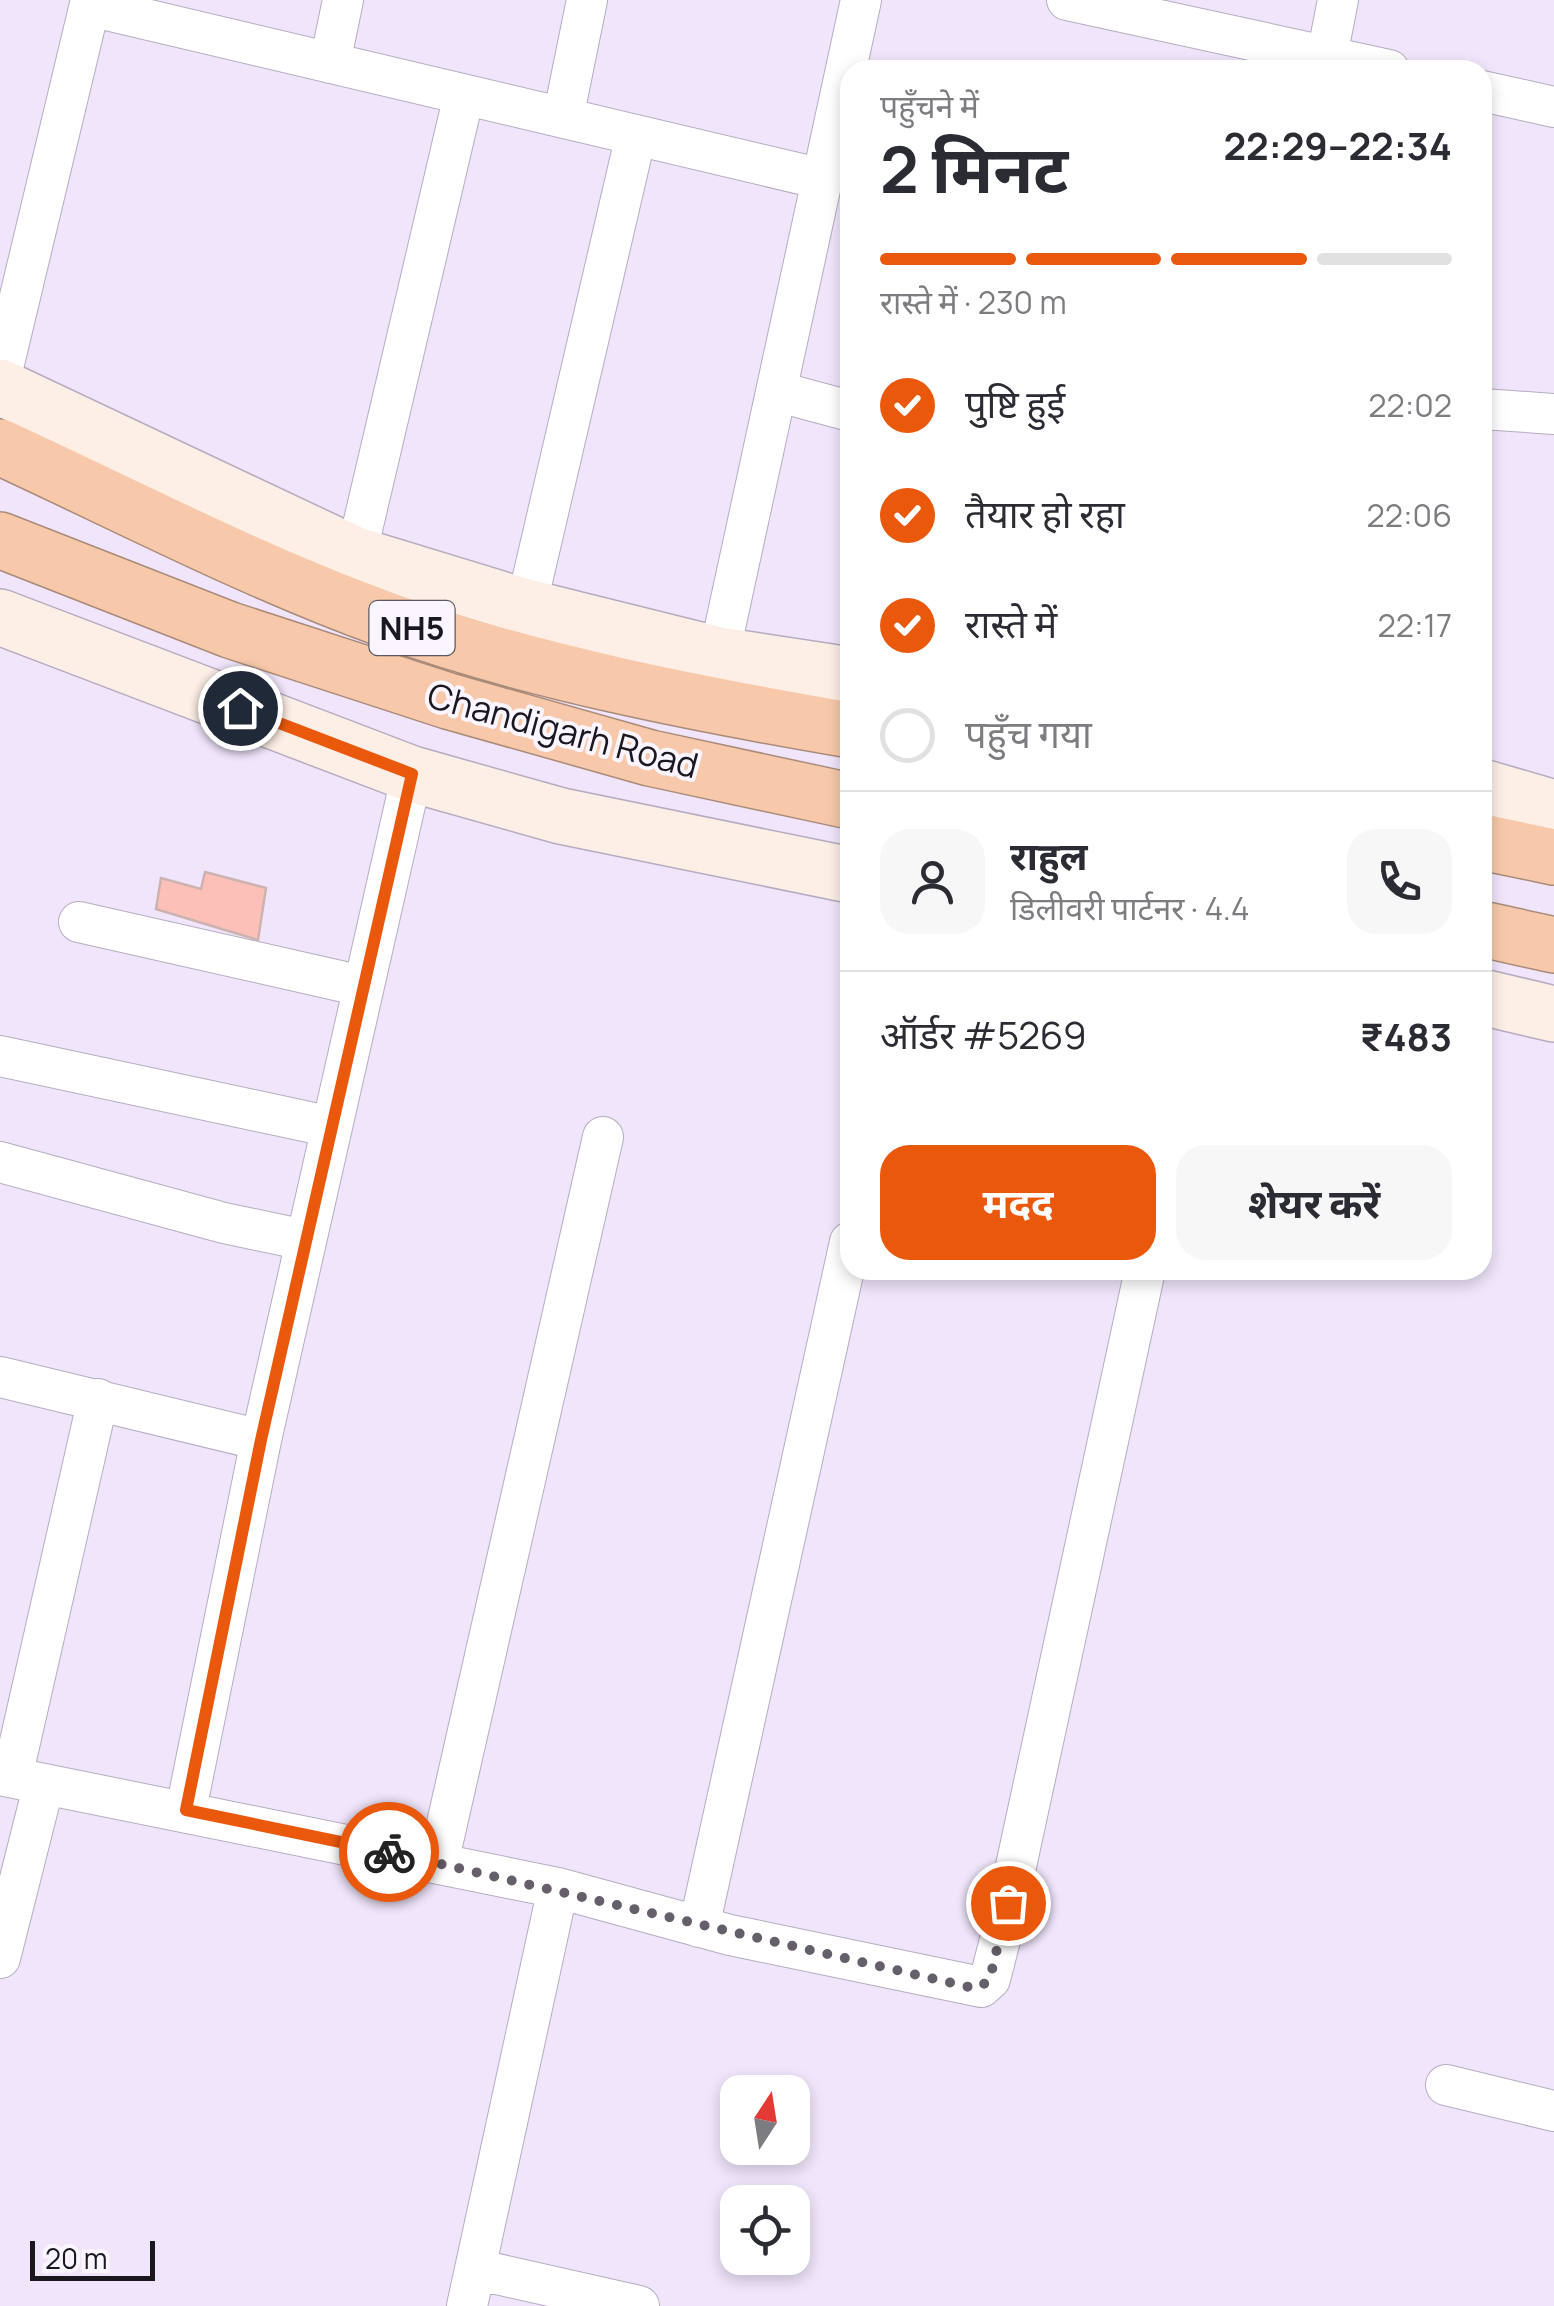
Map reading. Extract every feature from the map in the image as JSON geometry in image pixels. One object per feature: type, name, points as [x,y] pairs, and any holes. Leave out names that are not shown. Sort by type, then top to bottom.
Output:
[{"type":"highway","name":"NH5","points":[[0,447],[304,588],[390,622],[636,689],[840,728]]},
{"type":"highway","name":"Chandigarh Road","points":[[0,540],[230,630],[448,701],[650,758],[840,798]]},
{"type":"highway","points":[[1492,844],[1554,857]]},
{"type":"highway","points":[[1492,931],[1554,946]]},
{"type":"main road","points":[[0,384],[356,555],[526,608],[719,655],[840,673]]},
{"type":"main road","points":[[0,617],[412,774],[562,816],[840,873]]},
{"type":"main road","points":[[1492,790],[1554,808]]},
{"type":"main road","points":[[1492,999],[1554,1014]]},
{"type":"street","points":[[330,63],[343,0]]},
{"type":"street","points":[[563,118],[588,0]]},
{"type":"street","points":[[848,60],[861,0]]},
{"type":"street","points":[[1068,0],[1121,5],[1303,58],[1338,0]]},
{"type":"street","points":[[0,384],[91,3],[822,179]]},
{"type":"street","points":[[1492,93],[1554,107]]},
{"type":"street","points":[[356,555],[464,95]]},
{"type":"street","points":[[719,655],[840,96]]},
{"type":"street","points":[[526,608],[636,135]]},
{"type":"street","points":[[779,392],[840,408]]},
{"type":"street","points":[[1492,410],[1554,414]]},
{"type":"street","points":[[186,1810],[261,1440],[412,774]]},
{"type":"street","points":[[79,922],[362,986]]},
{"type":"street","points":[[0,1056],[332,1127]]},
{"type":"street","points":[[438,1863],[603,1137]]},
{"type":"street","points":[[0,1162],[224,1224],[305,1240]]},
{"type":"street","points":[[699,1927],[842,1280]]},
{"type":"street","points":[[18,1778],[558,1888],[699,1927],[981,1987],[990,1978],[1142,1280]]},
{"type":"street","points":[[0,1377],[261,1440]]},
{"type":"street","points":[[0,1958],[18,1778],[98,1399]]},
{"type":"street","points":[[558,1888],[471,2288],[639,2306]]},
{"type":"street","points":[[1446,2086],[1554,2111]]},
{"type":"building","points":[[205,872],[266,888],[258,940],[156,909],[161,878],[201,889]]},
{"type":"way so far","points":[[389,1852],[558,1888],[730,1935],[969,1987],[981,1987],[990,1978],[1008,1903]]},
{"type":"route","points":[[240,708],[412,774],[261,1440],[186,1810],[389,1852]]}]
